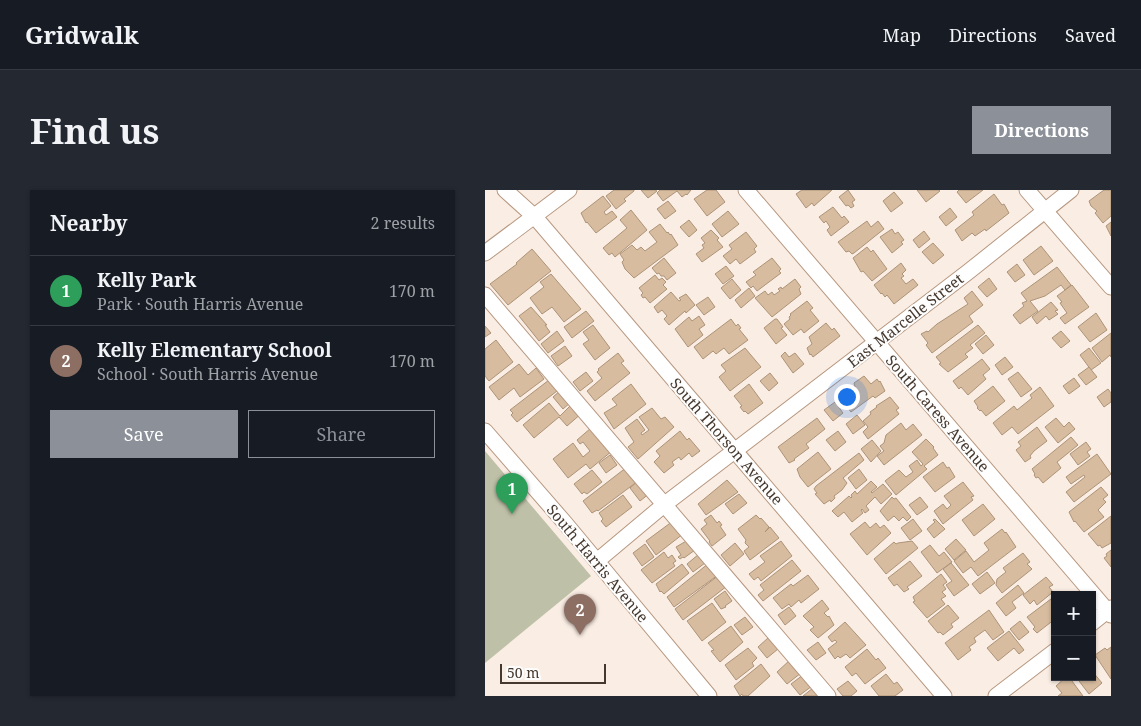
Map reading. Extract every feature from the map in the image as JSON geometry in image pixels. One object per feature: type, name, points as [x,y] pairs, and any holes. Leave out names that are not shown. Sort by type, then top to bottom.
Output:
[{"type":"street","name":"South Thorson Avenue","points":[[505,190],[535,216],[944,696]]},
{"type":"street","points":[[485,254],[569,190]]},
{"type":"street","name":"South Caress Avenue","points":[[746,190],[1110,611]]},
{"type":"street","points":[[1027,190],[1111,287]]},
{"type":"street","name":"East Marcelle Street","points":[[597,561],[665,504],[877,342],[1071,190]]},
{"type":"street","points":[[485,295],[828,696]]},
{"type":"street","name":"South Harris Avenue","points":[[485,430],[709,696]]},
{"type":"street","points":[[1096,620],[1110,611]]},
{"type":"street","points":[[996,696],[1051,654]]},
{"type":"green space","points":[[485,451],[591,576],[485,663]]},
{"type":"building","points":[[614,190],[634,191],[616,209],[606,196]]},
{"type":"building","points":[[641,190],[655,190],[657,191],[648,198]]},
{"type":"building","points":[[660,190],[691,190],[682,197],[677,191],[663,201],[657,193]]},
{"type":"building","points":[[707,190],[716,190],[725,202],[707,216],[694,199]]},
{"type":"building","points":[[802,190],[832,190],[814,206],[812,203],[806,208],[796,194]]},
{"type":"building","points":[[848,190],[855,200],[852,202],[854,206],[851,208],[848,205],[846,206],[839,197]]},
{"type":"building","points":[[917,190],[939,190],[940,191],[926,202]]},
{"type":"building","points":[[959,190],[983,190],[966,203],[957,192]]},
{"type":"building","points":[[1104,190],[1111,190],[1111,216],[1103,223],[1089,201]]},
{"type":"building","points":[[894,192],[903,203],[891,212],[883,201]]},
{"type":"building","points":[[994,194],[1002,205],[1004,204],[1009,213],[986,231],[985,229],[975,236],[972,233],[962,241],[955,230],[974,215],[972,212]]},
{"type":"building","points":[[603,196],[611,206],[604,212],[606,215],[612,211],[617,217],[596,233],[586,223],[581,213]]},
{"type":"building","points":[[668,201],[676,211],[665,219],[657,209]]},
{"type":"building","points":[[833,207],[842,218],[844,216],[849,222],[831,236],[827,230],[830,227],[826,221],[824,223],[819,217]]},
{"type":"building","points":[[950,208],[957,217],[946,226],[939,217]]},
{"type":"building","points":[[631,210],[647,230],[615,257],[612,253],[609,255],[603,248],[627,228],[620,220]]},
{"type":"building","points":[[728,211],[739,224],[722,237],[712,224]]},
{"type":"building","points":[[689,220],[697,230],[689,237],[680,227]]},
{"type":"building","points":[[867,221],[871,227],[878,221],[884,229],[854,253],[846,252],[838,242]]},
{"type":"building","points":[[1111,222],[1111,236],[1106,226]]},
{"type":"building","points":[[660,224],[667,233],[671,234],[678,245],[634,278],[625,269],[622,262],[624,260],[620,254],[632,245],[637,250],[641,247],[645,251],[657,242],[649,232]]},
{"type":"building","points":[[892,229],[895,234],[898,232],[904,240],[901,242],[903,244],[892,253],[880,237]]},
{"type":"building","points":[[711,230],[719,238],[717,240],[723,247],[702,262],[696,254],[704,248],[702,245],[705,243],[701,238]]},
{"type":"building","points":[[924,231],[930,239],[919,248],[913,240]]},
{"type":"building","points":[[746,232],[757,246],[754,249],[756,252],[740,264],[736,259],[730,264],[723,256],[732,249],[729,245]]},
{"type":"building","points":[[933,243],[944,255],[933,264],[922,252]]},
{"type":"building","points":[[1041,246],[1053,261],[1034,275],[1023,260]]},
{"type":"building","points":[[867,247],[871,252],[873,250],[887,269],[872,281],[863,271],[861,272],[853,258]]},
{"type":"building","points":[[532,249],[551,271],[508,305],[490,284],[517,264]]},
{"type":"building","points":[[664,258],[676,273],[667,280],[659,273],[657,274],[652,268]]},
{"type":"building","points":[[772,258],[781,269],[779,271],[781,273],[757,291],[753,286],[751,288],[746,282],[756,275],[753,272]]},
{"type":"building","points":[[901,263],[906,270],[901,278],[906,284],[913,279],[918,285],[894,304],[887,295],[885,297],[881,294],[874,285]]},
{"type":"building","points":[[1017,264],[1025,275],[1015,282],[1007,272]]},
{"type":"building","points":[[726,266],[734,276],[723,284],[715,274]]},
{"type":"building","points":[[1057,267],[1071,285],[1065,290],[1061,285],[1045,296],[1030,301],[1038,311],[1020,324],[1013,315],[1024,306],[1022,303],[1027,301],[1021,293]]},
{"type":"building","points":[[551,274],[581,309],[564,322],[552,307],[542,314],[530,298],[544,287],[540,282]]},
{"type":"building","points":[[655,275],[659,280],[662,278],[666,282],[663,285],[667,289],[650,303],[645,297],[643,298],[641,295],[643,293],[639,288]]},
{"type":"building","points":[[989,278],[997,289],[987,297],[978,287]]},
{"type":"building","points":[[732,279],[741,290],[730,299],[721,288]]},
{"type":"building","points":[[795,279],[801,287],[799,289],[801,294],[772,317],[755,298],[765,291],[768,295],[772,292],[774,295],[780,291],[778,289],[781,287],[782,289]]},
{"type":"building","points":[[1072,285],[1089,307],[1065,324],[1060,318],[1067,313],[1057,296]]},
{"type":"building","points":[[749,288],[755,296],[741,308],[735,300]]},
{"type":"building","points":[[972,291],[983,305],[969,316],[973,322],[932,353],[926,345],[928,343],[921,334],[928,332],[968,304],[964,298]]},
{"type":"building","points":[[671,292],[679,301],[681,300],[679,298],[686,294],[695,305],[669,325],[664,319],[667,316],[662,310],[658,313],[654,307]]},
{"type":"building","points":[[708,297],[715,307],[704,315],[696,305]]},
{"type":"building","points":[[807,301],[813,308],[810,310],[819,321],[804,333],[801,329],[793,335],[784,324],[790,319],[790,314]]},
{"type":"building","points":[[1051,302],[1058,310],[1055,311],[1058,314],[1049,320],[1046,316],[1037,324],[1032,317]]},
{"type":"building","points":[[531,307],[547,325],[545,325],[550,332],[539,341],[519,316]]},
{"type":"building","points":[[586,311],[594,321],[572,338],[564,327]]},
{"type":"building","points":[[1096,313],[1107,330],[1090,342],[1078,327]]},
{"type":"building","points":[[699,316],[705,325],[699,329],[703,335],[688,347],[675,329],[689,317],[692,321]]},
{"type":"building","points":[[731,319],[736,326],[738,324],[741,328],[739,329],[748,340],[729,354],[724,348],[716,354],[713,351],[703,359],[694,347]]},
{"type":"building","points":[[775,319],[783,327],[781,328],[787,335],[776,344],[764,328]]},
{"type":"building","points":[[826,323],[832,330],[834,328],[840,336],[813,357],[807,348],[812,344],[809,337]]},
{"type":"building","points":[[593,325],[610,348],[595,360],[583,344],[589,340],[583,332]]},
{"type":"building","points":[[978,325],[985,333],[970,345],[973,348],[965,354],[968,357],[948,372],[939,364],[941,363],[936,357]]},
{"type":"building","points":[[485,326],[491,333],[485,337]]},
{"type":"building","points":[[557,331],[564,341],[548,353],[541,344]]},
{"type":"building","points":[[1061,331],[1070,341],[1061,348],[1052,338]]},
{"type":"building","points":[[1111,333],[1111,357],[1110,355],[1102,362],[1092,348]]},
{"type":"building","points":[[986,335],[994,345],[983,354],[975,344]]},
{"type":"building","points":[[496,340],[513,362],[489,381],[485,376],[485,349]]},
{"type":"building","points":[[565,346],[572,356],[558,366],[551,356]]},
{"type":"building","points":[[745,348],[761,367],[730,391],[719,377],[726,371],[721,365]]},
{"type":"building","points":[[1089,348],[1101,363],[1091,370],[1080,355]]},
{"type":"building","points":[[785,352],[789,357],[795,353],[804,364],[793,373],[781,356]]},
{"type":"building","points":[[618,353],[624,361],[621,363],[630,373],[595,401],[587,391],[602,378],[597,372],[598,369]]},
{"type":"building","points":[[1005,357],[1013,367],[1002,375],[995,365]]},
{"type":"building","points":[[982,359],[990,369],[983,375],[986,379],[968,395],[961,387],[959,389],[953,381]]},
{"type":"building","points":[[519,364],[528,375],[536,368],[544,379],[520,397],[514,388],[499,400],[489,387]]},
{"type":"building","points":[[1089,367],[1097,377],[1086,385],[1078,375]]},
{"type":"building","points":[[586,372],[593,381],[580,391],[573,382]]},
{"type":"building","points":[[1018,372],[1032,389],[1021,397],[1008,379]]},
{"type":"building","points":[[770,373],[778,383],[769,391],[760,381]]},
{"type":"building","points":[[864,376],[871,384],[877,379],[880,381],[885,391],[875,398],[873,396],[851,412],[840,398],[855,387],[854,383]]},
{"type":"building","points":[[1074,378],[1080,386],[1069,394],[1063,386]]},
{"type":"building","points":[[549,380],[557,391],[517,422],[511,415],[513,413],[510,410]]},
{"type":"building","points":[[631,384],[646,404],[614,429],[604,413],[617,405],[612,399]]},
{"type":"building","points":[[749,384],[763,403],[748,414],[740,407],[742,406],[734,396]]},
{"type":"building","points":[[993,386],[1005,401],[986,416],[977,408],[974,401]]},
{"type":"building","points":[[1040,387],[1054,406],[1018,434],[1012,427],[1002,435],[993,423],[1014,406],[1017,410],[1032,398],[1030,395]]},
{"type":"building","points":[[1108,389],[1111,393],[1111,402],[1104,407],[1097,397]]},
{"type":"building","points":[[561,390],[571,402],[563,409],[553,397]]},
{"type":"building","points":[[890,397],[899,408],[896,410],[899,414],[868,439],[863,432],[868,427],[863,421],[876,406]]},
{"type":"building","points":[[835,402],[843,413],[833,421],[824,410]]},
{"type":"building","points":[[549,403],[560,416],[573,403],[582,413],[567,426],[559,417],[534,438],[523,425]]},
{"type":"building","points":[[652,408],[661,419],[665,417],[674,427],[638,459],[628,447],[634,442],[625,428],[637,419],[645,430],[641,433],[642,435],[649,430],[639,417]]},
{"type":"building","points":[[857,415],[865,425],[853,434],[846,424]]},
{"type":"building","points":[[817,418],[825,429],[806,444],[809,448],[789,463],[778,447]]},
{"type":"building","points":[[1056,418],[1064,427],[1069,422],[1075,429],[1058,443],[1045,427]]},
{"type":"building","points":[[901,423],[906,430],[913,424],[922,435],[884,465],[877,456],[884,451],[880,446],[884,443],[886,435]]},
{"type":"building","points":[[1037,427],[1047,441],[1034,451],[1030,456],[1031,458],[1025,462],[1016,450],[1021,446],[1018,442]]},
{"type":"building","points":[[591,428],[612,451],[590,469],[586,464],[568,478],[553,459],[573,443],[583,457],[590,451],[583,442],[580,444],[577,440]]},
{"type":"building","points":[[680,431],[700,451],[692,457],[689,453],[681,460],[679,457],[672,462],[674,465],[664,473],[654,462],[660,456],[656,451]]},
{"type":"building","points":[[838,431],[846,442],[835,451],[826,440]]},
{"type":"building","points":[[1071,437],[1078,445],[1057,462],[1061,468],[1043,483],[1038,477],[1036,478],[1032,469]]},
{"type":"building","points":[[926,439],[934,447],[938,455],[924,466],[927,469],[896,495],[885,481],[899,470],[906,477],[913,472],[909,466],[917,460],[921,466],[923,464],[912,452]]},
{"type":"building","points":[[872,440],[881,451],[871,462],[861,449]]},
{"type":"building","points":[[1086,442],[1091,449],[1087,452],[1090,456],[1078,465],[1070,454]]},
{"type":"building","points":[[818,452],[831,469],[808,487],[800,477],[797,469]]},
{"type":"building","points":[[859,453],[864,460],[843,478],[847,483],[834,496],[835,498],[831,502],[830,500],[824,504],[815,494],[817,493],[814,489],[816,486]]},
{"type":"building","points":[[1097,454],[1111,474],[1074,502],[1066,492],[1085,477],[1084,475],[1071,484],[1066,477]]},
{"type":"building","points":[[610,455],[617,465],[606,473],[599,463]]},
{"type":"building","points":[[943,462],[947,468],[949,467],[955,477],[935,492],[923,477]]},
{"type":"building","points":[[627,467],[638,481],[598,511],[592,513],[583,501]]},
{"type":"building","points":[[859,469],[867,480],[856,489],[848,478]]},
{"type":"building","points":[[592,470],[602,482],[587,494],[584,492],[582,494],[574,484]]},
{"type":"building","points":[[639,480],[650,493],[640,501],[630,488]]},
{"type":"building","points":[[727,480],[738,492],[706,515],[698,504]]},
{"type":"building","points":[[871,481],[877,487],[872,493],[883,484],[892,494],[881,504],[875,497],[866,506],[869,510],[865,513],[862,509],[863,513],[852,522],[844,512],[838,517],[832,511],[849,496],[851,498],[855,491],[857,494]]},
{"type":"building","points":[[963,482],[974,496],[971,497],[973,500],[943,524],[934,511],[943,504],[947,509],[951,505],[944,496]]},
{"type":"building","points":[[1101,487],[1108,495],[1103,499],[1106,502],[1098,510],[1104,517],[1084,532],[1074,522],[1069,512]]},
{"type":"building","points":[[739,494],[747,503],[733,514],[725,504]]},
{"type":"building","points":[[623,495],[632,507],[606,527],[601,521],[603,519],[599,513]]},
{"type":"building","points":[[892,497],[896,498],[911,517],[907,521],[903,517],[899,521],[894,516],[888,521],[880,511]]},
{"type":"building","points":[[920,497],[928,507],[917,515],[909,505]]},
{"type":"building","points":[[983,504],[995,519],[974,536],[962,520]]},
{"type":"building","points":[[711,515],[717,523],[719,521],[722,525],[720,526],[726,535],[712,546],[701,529],[707,524],[704,520]]},
{"type":"building","points":[[756,515],[769,527],[765,532],[770,527],[779,538],[750,560],[744,551],[749,547],[738,529]]},
{"type":"building","points":[[1111,516],[1111,543],[1102,548],[1088,534]]},
{"type":"building","points":[[913,519],[922,531],[910,540],[901,528]]},
{"type":"building","points":[[935,519],[945,529],[934,538],[927,529],[935,522],[933,520]]},
{"type":"building","points":[[673,521],[683,534],[656,555],[646,541]]},
{"type":"building","points":[[865,522],[870,528],[876,523],[880,528],[884,525],[891,533],[867,555],[850,534]]},
{"type":"building","points":[[1002,529],[1016,547],[978,576],[971,567],[963,573],[954,561],[966,551],[974,562],[989,550],[984,543]]},
{"type":"building","points":[[956,539],[966,550],[954,560],[945,549]]},
{"type":"building","points":[[688,540],[695,550],[680,559],[678,557],[681,555],[676,547]]},
{"type":"building","points":[[781,541],[792,556],[761,581],[758,577],[754,580],[749,574],[765,562],[760,556]]},
{"type":"building","points":[[912,541],[918,548],[886,574],[874,559],[894,542],[896,544]]},
{"type":"building","points":[[735,543],[744,554],[730,566],[721,555]]},
{"type":"building","points":[[645,544],[654,557],[642,566],[633,553]]},
{"type":"building","points":[[930,545],[939,556],[944,552],[952,562],[937,573],[921,552]]},
{"type":"building","points":[[1111,550],[1111,567],[1104,558]]},
{"type":"building","points":[[664,552],[668,558],[672,555],[676,561],[673,563],[675,566],[652,583],[641,570]]},
{"type":"building","points":[[1023,553],[1030,562],[1027,564],[1032,569],[1002,593],[996,585],[997,579],[1006,572],[1003,568]]},
{"type":"building","points":[[699,554],[705,563],[693,572],[687,564]]},
{"type":"building","points":[[792,560],[801,571],[763,601],[758,595],[764,590],[760,585]]},
{"type":"building","points":[[910,561],[922,576],[907,587],[909,589],[904,592],[897,584],[894,586],[888,578]]},
{"type":"building","points":[[709,563],[718,575],[674,607],[667,597]]},
{"type":"building","points":[[951,563],[969,585],[954,596],[946,585],[952,581],[943,569]]},
{"type":"building","points":[[682,564],[689,573],[664,594],[660,592],[656,584]]},
{"type":"building","points":[[987,572],[995,583],[980,594],[972,584]]},
{"type":"building","points":[[941,574],[947,582],[943,585],[946,589],[942,592],[946,596],[941,599],[945,604],[927,618],[913,602],[915,601],[913,597]]},
{"type":"building","points":[[719,575],[727,586],[683,620],[675,609]]},
{"type":"building","points":[[808,575],[819,589],[801,603],[799,600],[791,607],[789,604],[782,609],[773,598],[791,584],[793,586]]},
{"type":"building","points":[[1046,577],[1053,585],[1049,587],[1052,591],[1051,594],[1037,605],[1034,600],[1030,604],[1023,595]]},
{"type":"building","points":[[1018,585],[1024,593],[1012,602],[1016,608],[1006,616],[996,603]]},
{"type":"building","points":[[725,591],[732,601],[721,609],[714,599]]},
{"type":"building","points":[[1051,599],[1051,622],[1037,633],[1027,617]]},
{"type":"building","points":[[822,600],[829,609],[824,613],[829,616],[834,625],[818,638],[810,630],[814,627],[803,616]]},
{"type":"building","points":[[712,603],[726,622],[702,641],[687,621]]},
{"type":"building","points":[[948,605],[959,618],[951,624],[953,627],[943,635],[940,632],[938,633],[928,621]]},
{"type":"building","points":[[789,607],[796,616],[785,625],[778,615]]},
{"type":"building","points":[[989,610],[1004,632],[993,640],[985,630],[974,638],[976,642],[969,647],[971,650],[958,660],[945,643]]},
{"type":"building","points":[[745,617],[753,627],[742,635],[734,625]]},
{"type":"building","points":[[1020,621],[1029,632],[1019,640],[1010,629]]},
{"type":"building","points":[[845,622],[866,645],[850,658],[846,654],[835,659],[828,649],[837,642],[835,640],[832,642],[828,637]]},
{"type":"building","points":[[731,626],[743,642],[720,662],[711,651],[714,650],[708,643]]},
{"type":"building","points":[[1009,631],[1024,650],[1019,654],[1014,648],[998,661],[987,648]]},
{"type":"building","points":[[768,638],[778,649],[767,658],[758,647]]},
{"type":"building","points":[[818,642],[826,653],[816,660],[807,650]]},
{"type":"building","points":[[1111,647],[1111,679],[1096,656],[1096,654],[1105,648],[1107,650]]},
{"type":"building","points":[[748,648],[757,658],[752,663],[754,666],[736,680],[725,665]]},
{"type":"building","points":[[867,649],[886,668],[865,684],[856,673],[852,676],[845,667]]},
{"type":"building","points":[[790,660],[801,673],[787,684],[777,672]]},
{"type":"building","points":[[761,664],[770,676],[748,696],[743,696],[742,694],[740,696],[734,686]]},
{"type":"building","points":[[886,674],[894,684],[897,682],[903,690],[895,696],[879,696],[871,686]]},
{"type":"building","points":[[803,675],[812,686],[800,695],[791,684]]},
{"type":"building","points":[[1096,676],[1102,683],[1089,694],[1079,681],[1096,681]]},
{"type":"building","points":[[848,681],[857,691],[851,696],[843,696],[837,689]]},
{"type":"building","points":[[1062,681],[1072,681],[1083,696],[1058,696],[1062,693],[1056,686]]},
{"type":"building","points":[[813,688],[819,696],[803,696]]},
{"type":"place","name":"Kelly Park","points":[[512,514]]},
{"type":"place","name":"Kelly Elementary School","points":[[580,635]]}]
